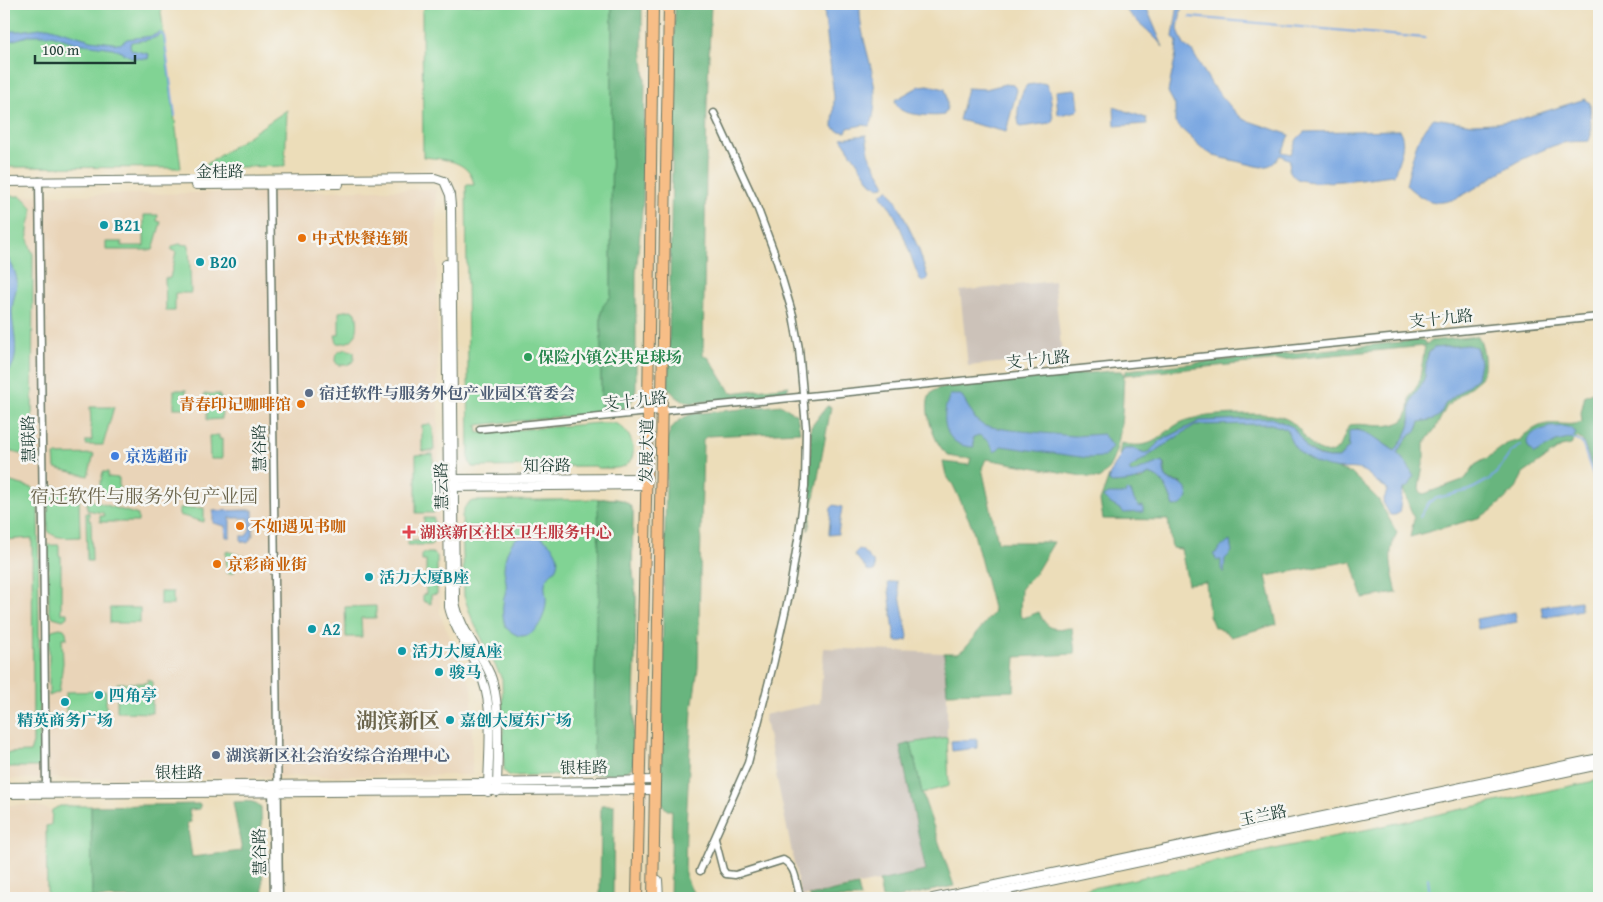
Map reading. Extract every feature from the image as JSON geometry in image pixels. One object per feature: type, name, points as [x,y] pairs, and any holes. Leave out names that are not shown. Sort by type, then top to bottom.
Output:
[{"type":"main road","name":"发展大道","points":[[635,898],[640,785],[647,481],[653,4]]},
{"type":"main road","name":"发展大道","points":[[653,898],[669,4]]},
{"type":"street","points":[[700,872],[748,763],[789,595],[805,486],[806,427],[799,349],[793,315],[787,292],[756,204],[714,112]]},
{"type":"street","name":"慧谷路","points":[[270,181],[275,786],[274,898]]},
{"type":"street","name":"金桂路","points":[[4,182],[39,184],[435,181]]},
{"type":"street","name":"慧云路","points":[[435,181],[441,186],[445,194],[446,205],[451,483],[456,608],[461,622],[490,673],[494,687],[496,702],[497,792]]},
{"type":"street","name":"金桂路","points":[[4,187],[39,184]]},
{"type":"street","name":"慧联路","points":[[39,184],[46,787]]},
{"type":"street","name":"支十九路","points":[[480,429],[1599,317]]},
{"type":"street","name":"知谷路","points":[[451,483],[647,481]]},
{"type":"street","name":"慧云路","points":[[451,483],[449,607],[454,622],[480,673],[485,688],[489,710],[488,792]]},
{"type":"street","name":"玉兰路","points":[[932,898],[951,896],[1599,758]]},
{"type":"street","name":"玉兰路","points":[[971,898],[1599,766]]},
{"type":"street","name":"银桂路","points":[[4,787],[488,783],[655,785]]},
{"type":"street","name":"银桂路","points":[[4,794],[275,786],[497,792],[640,785]]},
{"type":"street","name":"慧谷路","points":[[275,786],[279,898]]},
{"type":"street","points":[[654,834],[659,898]]},
{"type":"street","points":[[715,839],[723,870],[726,874],[735,875],[783,860],[793,869],[801,898]]},
{"type":"shaded area","points":[[436,189],[440,614],[472,688],[472,775],[4,779],[4,196]]},
{"type":"shaded area","points":[[1054,281],[1062,356],[968,366],[960,291]]},
{"type":"shaded area","points":[[824,648],[944,653],[947,693],[947,737],[900,746],[926,871],[801,897],[764,715],[820,703]]},
{"type":"shaded area","points":[[4,805],[34,805],[51,810],[51,826],[46,826],[47,898],[4,898]]},
{"type":"green space","points":[[4,4],[160,4],[181,168],[4,167]]},
{"type":"green space","points":[[430,4],[612,4],[611,296],[601,313],[601,413],[477,425],[478,433],[599,423],[617,424],[628,434],[633,447],[632,459],[622,467],[472,467],[469,461],[466,185],[474,185],[467,170],[454,162],[423,157],[422,10]]},
{"type":"green space","points":[[612,4],[642,4],[642,46],[645,80],[643,201],[636,273],[636,389],[631,402],[624,408],[601,413],[601,313],[603,306],[611,296]]},
{"type":"green space","points":[[675,4],[711,4],[707,105],[703,355],[709,358],[731,393],[789,386],[786,393],[692,403],[678,398],[668,387]]},
{"type":"green space","points":[[287,110],[285,166],[201,168]]},
{"type":"green space","points":[[4,196],[21,196],[32,209],[28,234],[33,254],[32,455],[28,456],[4,450]]},
{"type":"green space","points":[[144,215],[158,215],[157,221],[161,222],[153,250],[106,250],[106,242],[122,242],[122,246],[144,246]]},
{"type":"green space","points":[[179,244],[189,245],[191,293],[175,293],[175,311],[166,311],[165,278],[170,278],[176,252],[171,250],[173,246]]},
{"type":"green space","points":[[351,310],[356,313],[358,325],[356,335],[349,341],[337,343],[335,335],[339,335],[339,312]]},
{"type":"green space","points":[[1478,336],[1484,357],[1483,374],[1481,378],[1447,406],[1424,445],[1424,459],[1419,488],[1421,493],[1424,494],[1465,479],[1475,465],[1508,443],[1520,440],[1525,434],[1539,426],[1582,422],[1581,413],[1585,395],[1599,389],[1599,486],[1583,441],[1577,437],[1571,445],[1561,447],[1523,474],[1515,490],[1491,511],[1478,518],[1410,537],[1414,519],[1403,489],[1407,464],[1397,453],[1409,436],[1417,430],[1420,422],[1434,419],[1445,404],[1477,378],[1480,362],[1478,350],[1468,345],[1434,348],[1428,353],[1425,377],[1421,388],[1412,399],[1411,422],[1405,437],[1395,451],[1377,439],[1356,429],[1348,444],[1349,447],[1339,458],[1320,456],[1313,452],[1300,442],[1281,421],[1200,421],[1160,441],[1149,452],[1142,453],[1134,449],[1124,449],[1119,455],[1121,443],[1134,445],[1153,442],[1181,422],[1199,417],[1240,414],[1260,414],[1286,419],[1295,425],[1316,449],[1331,453],[1339,448],[1349,425],[1382,426],[1403,421],[1409,410],[1410,397],[1419,383],[1425,346],[1124,375],[1127,370],[1421,340],[1426,345],[1430,341]]},
{"type":"green space","points":[[346,349],[354,352],[354,361],[347,365],[338,365],[335,361],[337,354]]},
{"type":"green space","points":[[1110,371],[1121,371],[1124,375],[1122,416],[1117,446],[1107,470],[1099,479],[986,459],[982,468],[998,542],[1054,542],[1035,574],[1021,588],[1020,614],[1023,618],[1039,612],[1045,623],[1052,628],[1072,628],[1075,654],[1016,657],[1014,691],[947,693],[944,653],[958,653],[964,649],[994,612],[972,526],[953,485],[946,475],[943,462],[969,465],[971,458],[950,456],[942,450],[934,435],[929,417],[928,401],[930,395],[939,388]]},
{"type":"green space","points":[[174,390],[186,390],[186,408],[174,408]]},
{"type":"green space","points":[[204,394],[219,394],[219,397],[221,397],[222,419],[207,420],[207,405],[204,404]]},
{"type":"green space","points":[[782,405],[797,415],[800,432],[707,436],[703,440],[698,668],[692,709],[685,874],[691,889],[699,898],[670,898],[672,810],[667,810],[659,800],[667,439],[676,423],[692,414]]},
{"type":"green space","points":[[827,406],[831,407],[808,531],[811,427]]},
{"type":"green space","points":[[90,407],[114,407],[103,445],[86,445],[86,441],[92,441]]},
{"type":"green space","points":[[430,424],[433,428],[434,451],[422,451],[422,425]]},
{"type":"green space","points":[[1271,424],[1286,429],[1291,436],[1292,443],[1325,465],[1351,473],[1378,499],[1397,533],[1391,555],[1397,593],[1363,598],[1352,561],[1266,576],[1277,624],[1231,637],[1226,632],[1214,627],[1209,615],[1206,582],[1188,584],[1181,549],[1172,548],[1168,520],[1103,519],[1100,501],[1109,476],[1109,481],[1112,483],[1141,480],[1149,474],[1163,483],[1174,507],[1182,483],[1172,481],[1166,477],[1164,464],[1132,473],[1129,470],[1195,425]]},
{"type":"green space","points":[[219,435],[219,439],[222,439],[222,459],[210,459],[209,436]]},
{"type":"green space","points":[[94,454],[88,476],[55,468],[54,455]]},
{"type":"green space","points":[[433,454],[434,513],[416,513],[416,455]]},
{"type":"green space","points":[[103,472],[108,472],[108,477],[119,478],[119,489],[135,494],[132,505],[98,492]]},
{"type":"green space","points":[[4,480],[38,491],[40,767],[4,767],[4,753],[30,752],[33,743],[32,538],[4,540]]},
{"type":"green space","points":[[53,486],[79,492],[80,537],[58,537],[48,531],[48,489]]},
{"type":"green space","points":[[598,499],[618,499],[627,503],[633,512],[632,564],[636,598],[633,765],[630,769],[620,774],[593,774],[596,614],[599,600]]},
{"type":"green space","points":[[612,499],[625,501],[630,505],[633,512],[632,564],[636,598],[633,765],[631,769],[622,773],[510,776],[504,771],[502,679],[472,619],[464,596],[463,511],[473,501]]},
{"type":"green space","points":[[90,500],[138,515],[138,522],[100,522],[100,516],[104,516],[103,513],[87,510],[87,503]]},
{"type":"green space","points":[[179,508],[204,508],[204,522],[179,515]]},
{"type":"green space","points":[[89,512],[92,561],[87,561],[86,513]]},
{"type":"green space","points":[[424,518],[434,518],[434,541],[431,545],[408,545],[408,541],[424,541]]},
{"type":"green space","points":[[48,545],[59,545],[59,556],[61,556],[61,613],[67,613],[67,617],[63,620],[53,617],[49,611]]},
{"type":"green space","points":[[226,551],[247,557],[248,568],[234,568],[234,573],[227,573]]},
{"type":"green space","points":[[422,553],[432,553],[437,556],[437,594],[431,595],[431,604],[423,601],[423,595],[426,594],[426,561],[422,561]]},
{"type":"green space","points":[[160,592],[173,592],[173,605],[160,605]]},
{"type":"green space","points":[[376,606],[376,618],[361,618],[362,637],[346,637],[345,607]]},
{"type":"green space","points":[[110,608],[140,608],[140,623],[110,623]]},
{"type":"green space","points":[[64,629],[67,638],[62,638],[63,663],[59,692],[49,696],[49,634],[52,630]]},
{"type":"green space","points":[[148,679],[152,682],[152,713],[117,712],[117,683],[148,683]]},
{"type":"green space","points":[[106,691],[106,713],[66,713],[66,692]]},
{"type":"green space","points":[[947,737],[949,786],[922,793],[911,743]]},
{"type":"green space","points":[[911,743],[922,793],[954,886],[897,898],[882,898],[879,881],[926,871],[900,746]]},
{"type":"green space","points":[[1599,780],[1599,898],[1042,898],[1102,886]]},
{"type":"green space","points":[[233,802],[252,802],[261,807],[263,898],[92,898],[91,806],[200,804],[200,809],[189,810],[191,822],[187,823],[192,857],[242,851]]},
{"type":"green space","points":[[601,805],[614,805],[613,898],[600,898]]},
{"type":"green space","points":[[60,806],[91,806],[92,898],[47,898],[46,826],[51,825],[52,810]]},
{"type":"green space","points":[[858,886],[861,898],[811,898],[809,896]]},
{"type":"water","points":[[825,4],[860,4],[862,31],[872,70],[875,97],[873,119],[869,126],[863,125],[848,128],[846,132],[838,131],[833,127],[834,97],[824,10]]},
{"type":"water","points":[[1121,4],[1145,4],[1163,47],[1131,15]]},
{"type":"water","points":[[1178,4],[1182,4],[1178,29],[1181,38],[1184,45],[1192,51],[1212,85],[1243,119],[1290,135],[1282,152],[1291,154],[1297,139],[1304,132],[1399,130],[1403,140],[1400,158],[1394,175],[1333,182],[1309,182],[1295,177],[1289,170],[1290,160],[1280,155],[1273,164],[1261,167],[1214,156],[1203,149],[1175,123],[1175,105],[1168,92],[1176,54],[1177,42],[1173,37]]},
{"type":"water","points":[[48,27],[91,40],[120,44],[127,39],[152,36],[160,32],[161,34],[151,39],[131,42],[132,50],[149,54],[148,59],[133,58],[113,48],[76,43],[51,35],[31,35],[4,43],[4,31]]},
{"type":"water","points":[[1005,84],[1013,85],[1017,90],[1006,132],[959,120],[967,88],[986,89]]},
{"type":"water","points":[[1046,84],[1050,93],[1053,120],[1050,123],[1020,127],[1018,111],[1024,89],[1027,85]]},
{"type":"water","points":[[928,85],[945,89],[947,106],[944,115],[929,116],[916,114],[905,112],[898,107],[895,100],[920,86]]},
{"type":"water","points":[[1074,89],[1077,91],[1079,109],[1058,114],[1056,91]]},
{"type":"water","points":[[1585,99],[1590,103],[1591,135],[1589,141],[1558,144],[1546,149],[1523,159],[1467,193],[1449,201],[1433,202],[1425,199],[1406,185],[1418,140],[1434,118],[1472,124],[1496,123],[1521,119]]},
{"type":"water","points":[[1114,107],[1146,118],[1147,124],[1115,126]]},
{"type":"water","points":[[866,135],[870,158],[885,183],[884,186],[878,187],[871,183],[841,138]]},
{"type":"water","points":[[888,189],[896,200],[918,247],[928,278],[924,281],[921,281],[918,275],[894,214],[882,197],[882,193]]},
{"type":"water","points":[[4,253],[12,266],[17,281],[12,312],[16,346],[14,363],[4,373]]},
{"type":"water","points":[[1468,345],[1476,347],[1480,362],[1477,378],[1445,404],[1440,415],[1434,419],[1420,422],[1416,432],[1409,436],[1397,453],[1407,464],[1414,477],[1409,486],[1403,489],[1399,513],[1395,515],[1390,515],[1383,502],[1387,488],[1379,484],[1368,474],[1361,470],[1328,467],[1310,460],[1295,448],[1286,429],[1271,424],[1195,425],[1129,470],[1132,473],[1162,461],[1166,477],[1172,482],[1182,484],[1187,491],[1188,498],[1181,505],[1174,507],[1163,483],[1149,474],[1141,479],[1132,481],[1112,483],[1109,481],[1109,476],[1124,449],[1134,449],[1142,453],[1149,452],[1160,441],[1200,421],[1271,418],[1293,427],[1308,450],[1318,456],[1329,458],[1339,458],[1349,447],[1349,431],[1355,430],[1367,433],[1395,451],[1409,427],[1412,400],[1424,380],[1426,360],[1429,353],[1434,348]]},
{"type":"water","points":[[950,395],[961,395],[976,420],[984,426],[1074,436],[1103,434],[1112,447],[1104,457],[1088,458],[1001,446],[995,452],[988,441],[979,435],[973,437],[974,447],[964,446],[950,437],[947,430],[945,413]]},
{"type":"water","points":[[1550,427],[1567,427],[1576,433],[1573,438],[1556,442],[1534,454],[1527,443],[1528,439],[1534,433]]},
{"type":"water","points":[[1126,490],[1131,492],[1139,507],[1143,506],[1143,512],[1124,513],[1103,497],[1108,494],[1125,494]]},
{"type":"water","points":[[834,505],[842,507],[838,534],[829,535],[831,508]]},
{"type":"water","points":[[253,510],[253,535],[248,543],[241,541],[241,536],[246,536],[250,529],[249,518],[230,518],[230,537],[226,537],[225,526],[213,523],[213,511]]},
{"type":"water","points":[[537,535],[550,544],[556,552],[558,562],[546,582],[546,603],[539,625],[531,633],[520,636],[506,628],[503,618],[506,588],[505,562],[509,548],[517,538]]},
{"type":"water","points":[[1230,541],[1232,552],[1225,559],[1224,573],[1221,569],[1221,560],[1217,560],[1213,554]]},
{"type":"water","points":[[859,549],[874,563],[875,571],[869,572],[854,554]]},
{"type":"water","points":[[897,581],[908,636],[907,640],[898,642],[895,640],[888,583]]},
{"type":"water","points":[[1580,601],[1581,610],[1543,617],[1541,607]]},
{"type":"water","points":[[1515,612],[1517,622],[1478,629],[1476,619]]},
{"type":"water","points":[[977,739],[977,748],[952,751],[951,741]]},
{"type":"waterway","points":[[1190,17],[1425,38]]},
{"type":"waterway","points":[[160,33],[164,36],[175,116]]},
{"type":"waterway","points":[[1573,438],[1582,443],[1599,493]]},
{"type":"waterway","points":[[1420,517],[1429,502],[1437,498],[1470,490],[1490,479],[1511,452],[1521,445]]},
{"type":"waterway","points":[[1428,878],[1430,898]]},
{"type":"place","name":"B21","points":[[104,225]]},
{"type":"place","name":"中式快餐连锁","points":[[302,238]]},
{"type":"place","name":"B20","points":[[200,262]]},
{"type":"place","name":"保险小镇公共足球场","points":[[528,357]]},
{"type":"place","name":"宿迁软件与服务外包产业园区管委会","points":[[309,393]]},
{"type":"place","name":"青春印记咖啡馆","points":[[301,404]]},
{"type":"place","name":"京选超市","points":[[115,456]]},
{"type":"place","name":"不如遇见书咖","points":[[240,526]]},
{"type":"place","name":"湖滨新区社区卫生服务中心","points":[[409,532]]},
{"type":"place","name":"京彩商业街","points":[[217,564]]},
{"type":"place","name":"活力大厦B座","points":[[369,577]]},
{"type":"place","name":"A2","points":[[312,629]]},
{"type":"place","name":"活力大厦A座","points":[[402,651]]},
{"type":"place","name":"骏马","points":[[439,672]]},
{"type":"place","name":"四角亭","points":[[99,695]]},
{"type":"place","name":"精英商务广场","points":[[65,702]]},
{"type":"place","name":"嘉创大厦东广场","points":[[450,720]]},
{"type":"place","name":"湖滨新区社会治安综合治理中心","points":[[216,755]]},
{"type":"district","name":"宿迁软件与服务外包产业园","points":[[144,496]]},
{"type":"district","name":"湖滨新区","points":[[398,721]]}]
